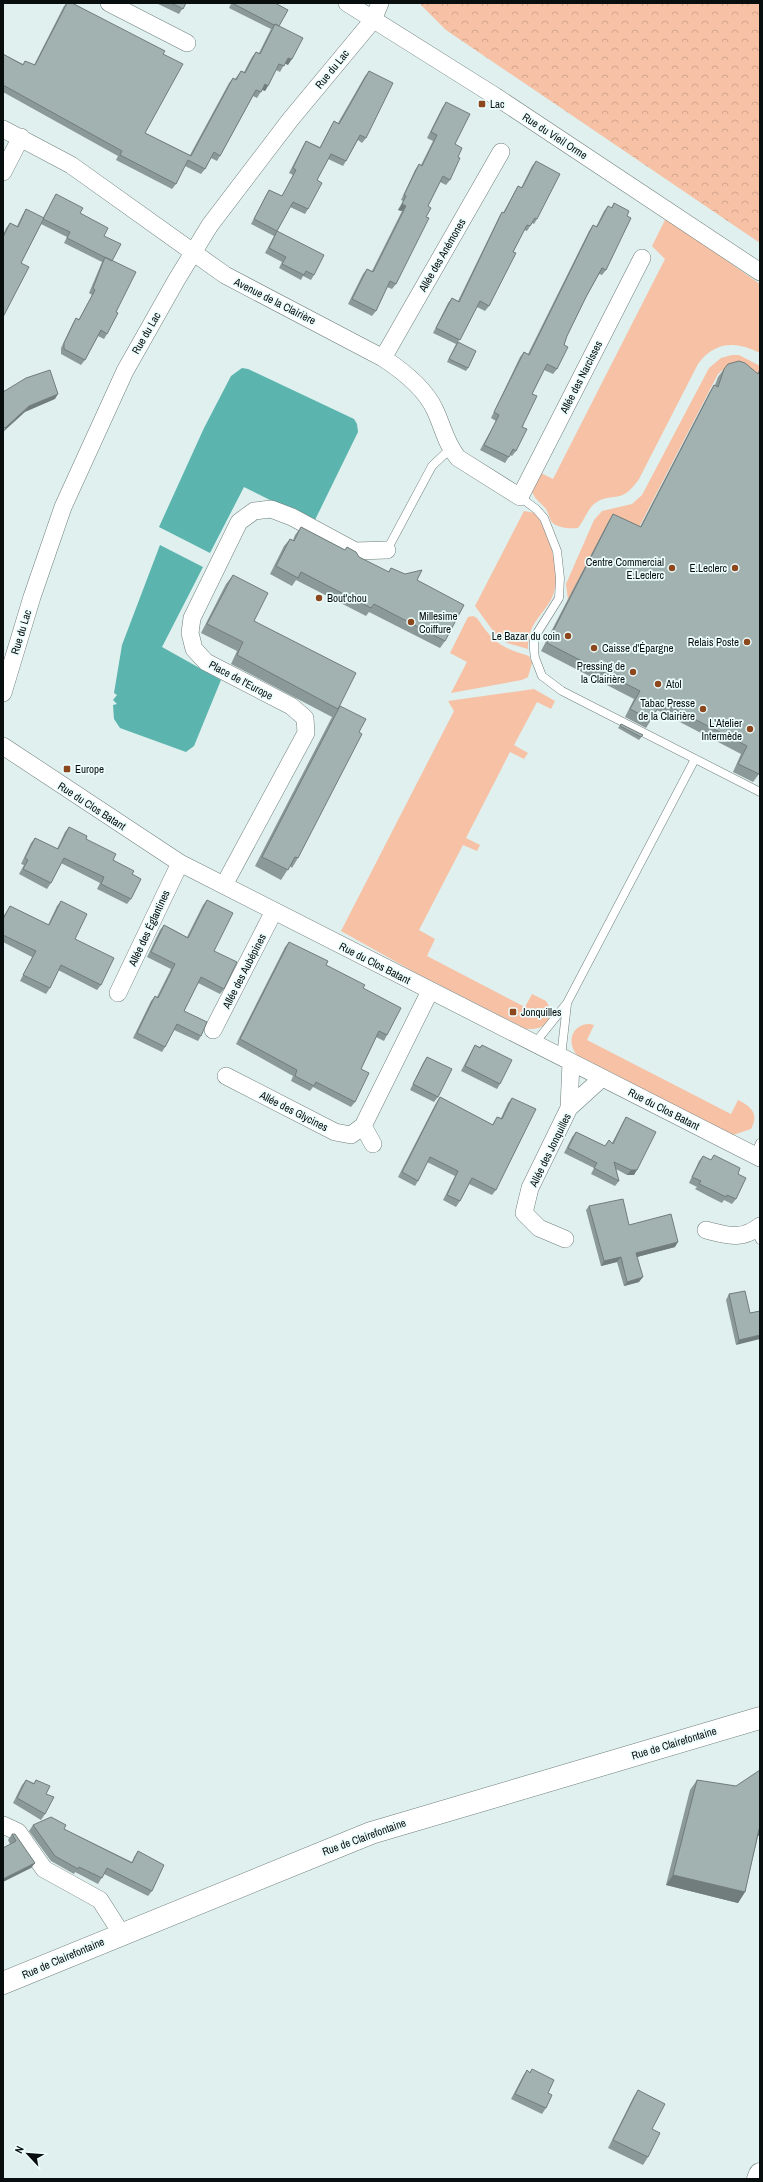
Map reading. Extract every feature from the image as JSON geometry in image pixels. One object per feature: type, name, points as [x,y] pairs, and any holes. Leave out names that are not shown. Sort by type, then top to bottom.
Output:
[{"type":"main road","name":"Rue de Clairefontaine","points":[[736,1724],[760,1707]]},
{"type":"main road","name":"Rue de Clairefontaine","points":[[3,1983],[371,1833],[760,1718]]},
{"type":"main road","points":[[758,2179],[760,2174]]},
{"type":"street","name":"Rue du Vieil Orme","points":[[347,3],[508,105],[760,272]]},
{"type":"street","points":[[374,20],[380,3]]},
{"type":"street","points":[[119,5],[187,43]]},
{"type":"street","name":"Rue du Lac","points":[[3,693],[32,597],[63,507],[79,469],[125,371],[177,278],[195,253],[210,225],[290,120],[374,20]]},
{"type":"street","name":"Avenue de la Clairière","points":[[3,129],[21,137],[71,165],[225,276],[383,358],[405,373],[427,397],[435,409],[450,449],[467,464],[520,497]]},
{"type":"street","points":[[3,172],[21,137]]},
{"type":"street","name":"Allée des Anémones","points":[[383,358],[501,152]]},
{"type":"street","name":"Allée des Narcisses","points":[[520,497],[642,258]]},
{"type":"street","name":"Place de l'Europe","points":[[224,885],[306,733],[305,718],[291,706],[206,662],[194,649],[190,633],[192,618],[239,522],[254,511],[271,509],[292,517],[355,551],[387,550]]},
{"type":"street","name":"Rue du Clos Batant","points":[[3,746],[180,863],[566,1060],[758,1152]]},
{"type":"street","name":"Allée des Églantines","points":[[118,993],[180,863]]},
{"type":"street","name":"Allée des Aubépines","points":[[213,1030],[274,912]]},
{"type":"street","points":[[373,1144],[362,1126],[430,991]]},
{"type":"street","name":"Allée des Jonquilles","points":[[566,1060],[570,1108]]},
{"type":"street","name":"Allée des Glycines","points":[[226,1076],[335,1132],[351,1135],[362,1126]]},
{"type":"street","name":"Allée des Jonquilles","points":[[565,1239],[539,1228],[524,1213],[530,1188],[570,1108],[602,1078]]},
{"type":"street","points":[[706,1230],[733,1236],[748,1235],[758,1232]]},
{"type":"street","points":[[3,1825],[18,1832],[44,1869],[100,1900],[121,1934]]},
{"type":"lane","points":[[387,550],[432,466],[450,449]]},
{"type":"lane","points":[[520,497],[536,509],[544,518],[557,551],[560,578],[559,598],[534,638],[535,658],[542,676],[562,691],[760,792]]},
{"type":"lane","points":[[535,1044],[567,1003],[695,759]]},
{"type":"lane","points":[[566,1060],[567,1003]]},
{"type":"green space","points":[[419,3],[760,3],[760,243],[446,30]]},
{"type":"green space","points":[[666,218],[760,284],[760,353],[743,346],[726,345],[711,351],[705,356],[698,364],[639,479],[632,488],[621,496],[606,498],[594,504],[589,509],[578,528],[560,527],[551,521],[546,509],[535,498],[531,489],[539,472],[553,479],[665,259],[652,246]]},
{"type":"green space","points":[[739,355],[760,366],[760,379],[725,368],[718,374],[635,535],[568,600],[566,584],[594,520],[602,511],[632,504],[642,495],[709,368],[721,358]]},
{"type":"green space","points":[[524,511],[535,513],[541,522],[554,557],[556,570],[554,593],[531,629],[528,649],[507,643],[496,635],[475,606]]},
{"type":"green space","points":[[473,616],[477,618],[488,633],[498,643],[511,650],[529,656],[532,663],[528,677],[522,680],[451,693],[467,662],[450,653],[468,617]]},
{"type":"green space","points":[[534,689],[555,701],[551,709],[537,702],[514,745],[528,753],[524,759],[510,752],[466,838],[480,845],[477,851],[463,845],[419,930],[435,939],[427,956],[525,1007],[532,994],[546,1001],[552,1011],[547,1023],[544,1026],[535,1029],[526,1029],[416,973],[341,931],[454,711],[448,701]]},
{"type":"green space","points":[[584,1025],[594,1025],[587,1040],[731,1114],[738,1100],[747,1105],[754,1115],[751,1129],[733,1135],[577,1055],[572,1045],[575,1030]]},
{"type":"water","points":[[242,368],[248,369],[354,419],[357,424],[358,432],[314,522],[244,487],[210,553],[159,527],[204,428],[231,376]]},
{"type":"water","points":[[160,545],[203,567],[162,647],[221,680],[194,746],[186,752],[120,728],[114,719],[113,705],[117,704],[113,700],[117,695],[114,693],[122,645]]},
{"type":"building","points":[[67,3],[72,3],[165,51],[163,54],[183,64],[145,133],[191,156],[233,78],[236,80],[241,71],[245,73],[256,52],[260,54],[275,24],[303,38],[292,59],[288,58],[284,66],[279,64],[268,86],[265,84],[261,92],[256,90],[220,156],[214,152],[205,169],[188,160],[176,184],[120,155],[122,151],[3,85],[3,54],[23,65],[25,61],[35,65]]},
{"type":"building","points":[[171,3],[186,3],[183,9]]},
{"type":"building","points":[[232,3],[275,3],[288,10],[279,26],[274,25]]},
{"type":"building","points":[[369,71],[393,83],[366,138],[360,135],[346,161],[331,154],[317,180],[322,183],[308,209],[293,202],[277,231],[254,219],[269,190],[282,196],[296,170],[293,168],[306,141],[320,148],[334,121],[339,124]]},
{"type":"building","points":[[446,102],[470,114],[455,144],[462,148],[458,157],[460,158],[450,180],[443,176],[428,206],[431,208],[426,217],[429,218],[396,284],[390,281],[376,311],[352,299],[367,269],[373,272],[406,206],[402,204],[406,196],[404,195],[419,164],[422,166],[437,135],[431,132]]},
{"type":"building","points":[[536,161],[560,174],[537,219],[535,218],[530,226],[527,225],[513,252],[516,253],[489,306],[480,301],[460,340],[436,328],[452,298],[459,302],[502,212],[504,213],[518,186],[522,188]]},
{"type":"building","points":[[56,194],[83,208],[80,213],[108,228],[104,236],[121,244],[112,261],[67,238],[70,232],[43,219]]},
{"type":"building","points":[[614,203],[629,211],[627,216],[631,218],[606,270],[602,268],[586,297],[567,336],[564,345],[568,347],[557,369],[547,364],[532,394],[537,396],[522,427],[527,429],[516,451],[513,449],[509,457],[484,445],[499,415],[494,412],[524,352],[529,355],[593,225],[597,227],[608,206],[612,208]]},
{"type":"building","points":[[26,209],[44,218],[21,263],[29,267],[3,317],[3,237],[10,223],[18,227]]},
{"type":"building","points":[[277,231],[324,255],[314,275],[306,271],[304,275],[282,264],[286,257],[269,248]]},
{"type":"building","points":[[105,257],[136,272],[107,334],[101,330],[85,360],[64,349],[64,343],[76,318],[79,320],[95,290],[93,288]]},
{"type":"building","points":[[458,342],[476,351],[468,368],[449,359]]},
{"type":"building","name":"Centre Commercial E.Leclerc","points":[[739,361],[745,363],[758,374],[760,370],[759,774],[738,764],[747,746],[661,702],[651,720],[630,709],[640,691],[547,643],[613,514],[641,527],[714,385],[718,387],[724,369],[728,364]]},
{"type":"building","points":[[50,370],[58,394],[29,406],[5,428],[3,427],[3,392],[26,378]]},
{"type":"building","points":[[301,527],[345,550],[347,547],[356,552],[359,557],[389,572],[391,568],[405,574],[422,570],[417,580],[464,605],[445,641],[374,604],[371,608],[301,572],[298,578],[276,566],[290,539],[294,541]]},
{"type":"building","points":[[233,575],[268,593],[254,621],[356,673],[338,709],[237,655],[243,642],[207,624]]},
{"type":"building","points":[[340,706],[366,719],[359,732],[362,734],[298,858],[295,857],[288,870],[262,857]]},
{"type":"building","points":[[621,724],[643,735],[641,737],[620,726]]},
{"type":"building","points":[[69,827],[87,836],[86,839],[116,854],[113,860],[134,871],[132,874],[141,879],[131,899],[101,884],[104,877],[64,858],[51,883],[23,869],[28,860],[25,858],[35,838],[58,849]]},
{"type":"building","points":[[207,900],[233,913],[214,951],[237,962],[224,989],[201,977],[184,1011],[207,1022],[201,1036],[177,1024],[165,1047],[137,1033],[155,996],[158,998],[175,964],[151,952],[164,925],[188,938]]},
{"type":"building","points":[[61,901],[87,914],[75,939],[114,958],[101,985],[61,965],[50,988],[23,975],[36,951],[3,935],[3,919],[10,906],[49,925]]},
{"type":"building","points":[[289,942],[328,961],[326,965],[365,985],[363,988],[401,1008],[387,1035],[379,1031],[361,1069],[369,1073],[355,1102],[316,1082],[314,1086],[295,1076],[297,1070],[240,1039]]},
{"type":"building","points":[[475,1045],[480,1048],[482,1045],[512,1060],[500,1084],[465,1066]]},
{"type":"building","points":[[427,1057],[452,1069],[438,1097],[413,1084]]},
{"type":"building","points":[[440,1097],[493,1125],[497,1117],[502,1119],[512,1098],[536,1109],[496,1190],[472,1178],[460,1201],[447,1195],[458,1171],[430,1157],[418,1181],[402,1172]]},
{"type":"building","points":[[626,1117],[656,1132],[637,1170],[631,1170],[614,1162],[619,1181],[594,1168],[597,1163],[568,1148],[576,1132],[605,1146],[609,1140],[613,1144]]},
{"type":"building","points":[[714,1155],[740,1168],[738,1174],[746,1178],[736,1199],[727,1195],[726,1197],[699,1184],[701,1181],[692,1177],[703,1156],[711,1160]]},
{"type":"building","points":[[623,1199],[629,1225],[671,1214],[678,1242],[636,1253],[643,1277],[627,1282],[621,1257],[604,1261],[589,1206]]},
{"type":"building","points":[[745,1291],[750,1313],[760,1311],[760,1335],[739,1340],[729,1294]]},
{"type":"building","points":[[760,1770],[760,1829],[745,1892],[673,1875],[697,1780],[736,1786]]},
{"type":"building","points":[[26,1780],[34,1784],[36,1780],[50,1786],[46,1794],[54,1797],[45,1814],[17,1798]]},
{"type":"building","points":[[51,1817],[66,1825],[64,1829],[132,1863],[138,1851],[164,1865],[152,1891],[107,1868],[102,1878],[79,1867],[78,1869],[55,1856],[33,1825]]},
{"type":"building","points":[[12,1834],[15,1834],[35,1863],[3,1879],[3,1848],[16,1841]]},
{"type":"building","points":[[532,2069],[554,2080],[548,2093],[552,2095],[546,2108],[515,2094],[527,2070],[530,2073]]},
{"type":"building","points":[[638,2090],[665,2104],[652,2129],[660,2133],[648,2157],[613,2140]]},
{"type":"place","name":"Lac","points":[[482,104]]},
{"type":"place","name":"Centre Commercial E.Leclerc","points":[[672,568]]},
{"type":"place","name":"E.Leclerc","points":[[735,568]]},
{"type":"place","name":"Bout'chou","points":[[319,598]]},
{"type":"place","name":"Millesime Coiffure","points":[[411,622]]},
{"type":"place","name":"Le Bazar du coin","points":[[568,636]]},
{"type":"place","name":"Relais Poste","points":[[747,642]]},
{"type":"place","name":"Caisse d'Épargne","points":[[594,648]]},
{"type":"place","name":"Pressing de la Clairière","points":[[633,672]]},
{"type":"place","name":"Atol","points":[[658,684]]},
{"type":"place","name":"Tabac Presse de la Clairière","points":[[703,709]]},
{"type":"place","name":"L'Atelier Intermède","points":[[750,729]]},
{"type":"place","name":"Europe","points":[[67,769]]},
{"type":"place","name":"Jonquilles","points":[[513,1012]]}]
